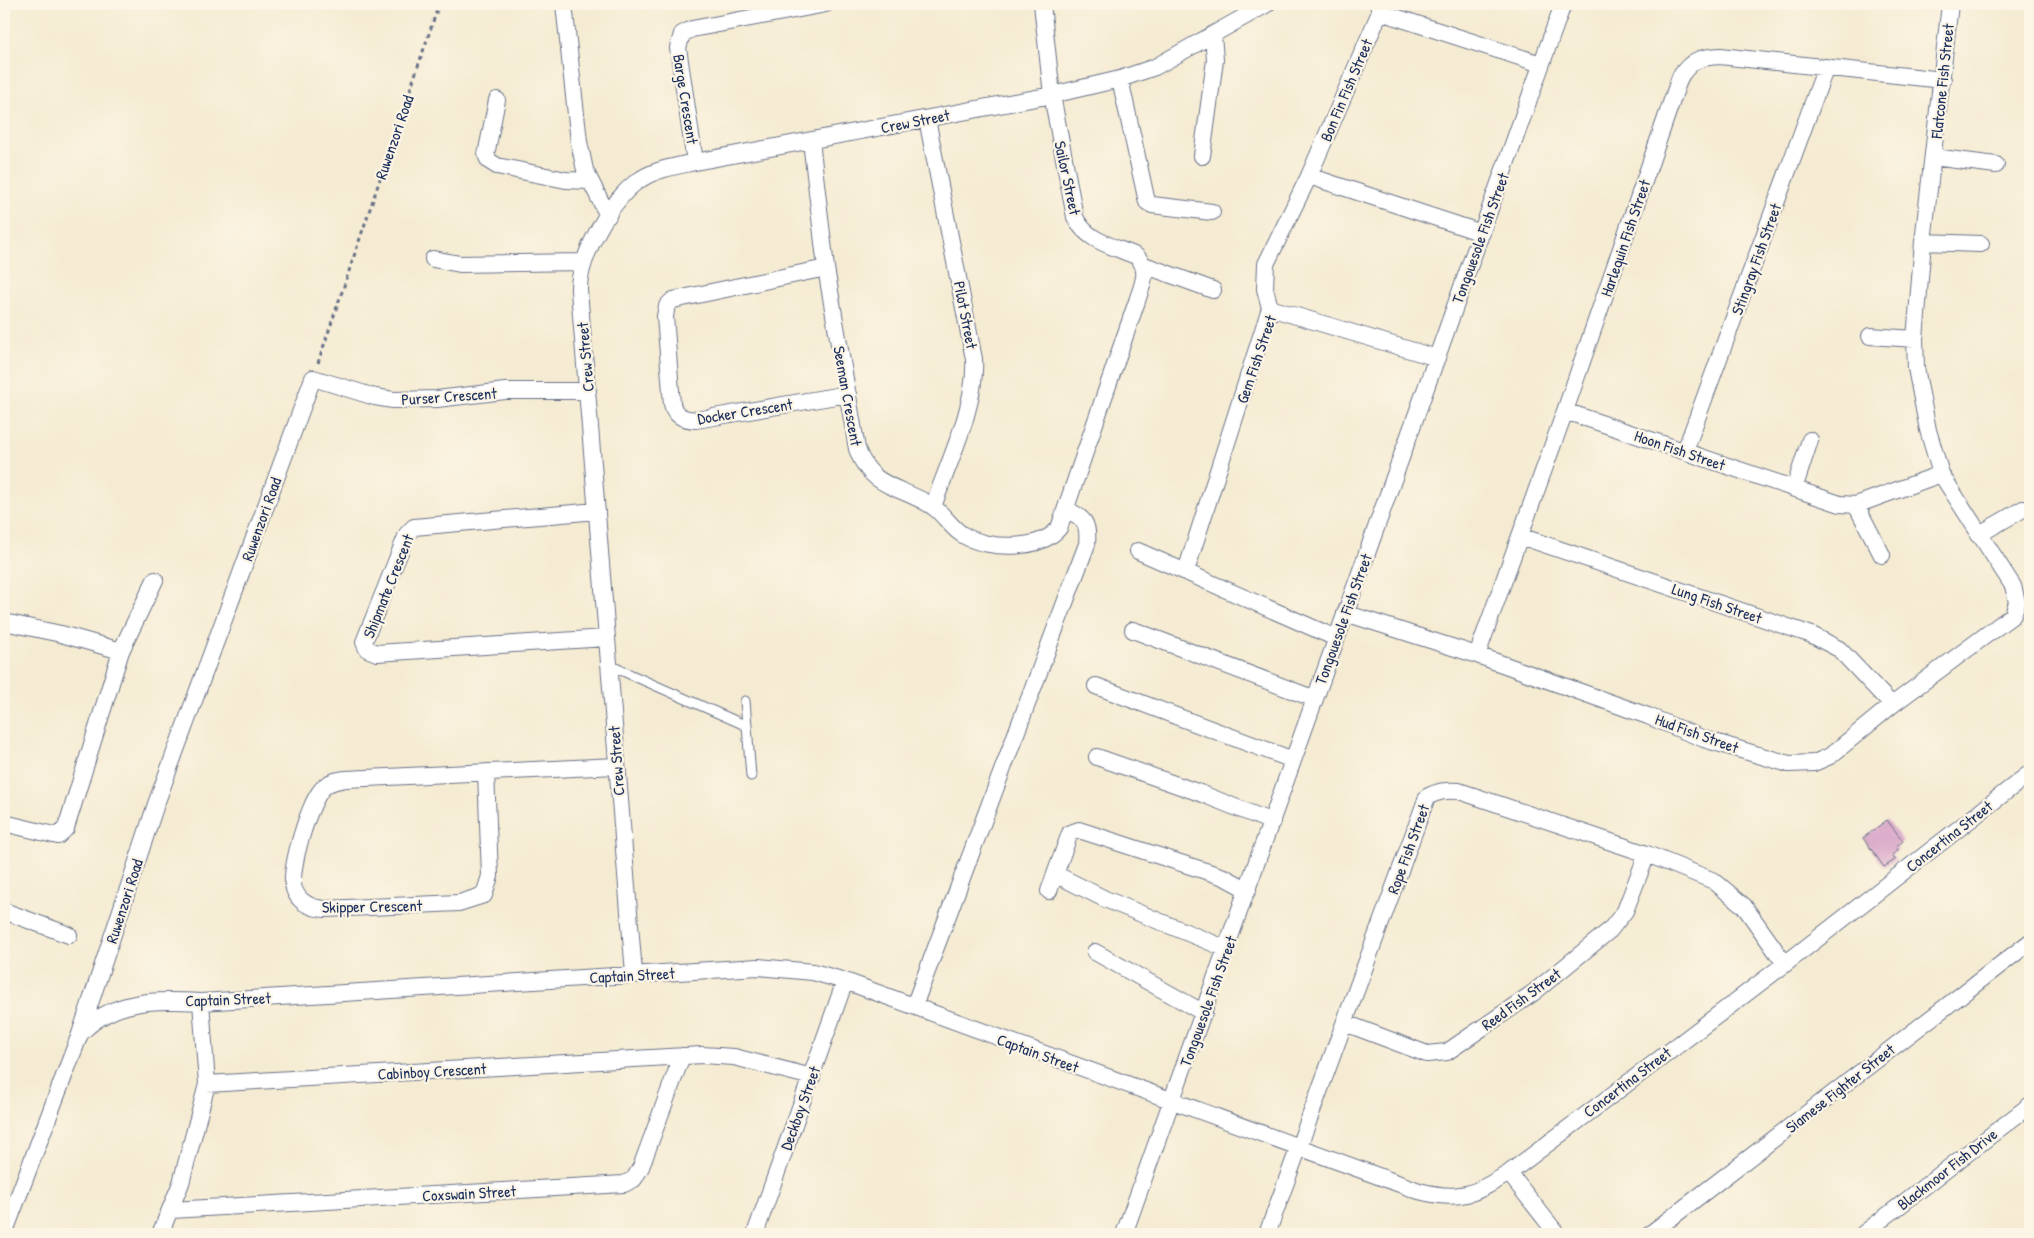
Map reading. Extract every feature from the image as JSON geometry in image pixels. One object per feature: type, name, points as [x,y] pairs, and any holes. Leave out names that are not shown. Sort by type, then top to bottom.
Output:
[{"type":"street","points":[[564,4],[579,142],[589,181],[608,216]]},
{"type":"street","name":"Barge Crescent","points":[[696,162],[678,48],[682,34],[692,29],[826,4]]},
{"type":"street","points":[[1042,4],[1052,95]]},
{"type":"street","name":"Crew Street","points":[[634,974],[579,290],[583,262],[621,196],[642,178],[667,168],[1052,95],[1120,79],[1155,67],[1266,4]]},
{"type":"street","name":"Tongouesole Fish Street","points":[[1124,1234],[1563,4]]},
{"type":"street","name":"Flatcone Fish Street","points":[[1950,4],[1924,242],[1916,339],[1916,368],[1920,395],[1941,474],[1978,535],[2013,586],[2017,602],[2013,614]]},
{"type":"street","points":[[1379,8],[1541,64]]},
{"type":"street","name":"Bon Fin Fish Street","points":[[1270,308],[1265,289],[1266,264],[1309,176],[1379,8]]},
{"type":"street","points":[[1202,156],[1215,60],[1213,35]]},
{"type":"street","name":"Harlequin Fish Street","points":[[1477,655],[1565,411],[1680,77],[1687,66],[1694,60],[1720,56],[1942,80]]},
{"type":"street","name":"Stingray Fish Street","points":[[1685,451],[1826,67]]},
{"type":"street","points":[[1120,79],[1148,202],[1152,205],[1212,212]]},
{"type":"street","name":"Sailor Street","points":[[1052,95],[1072,209],[1080,227],[1094,238],[1140,260],[1213,290]]},
{"type":"street","points":[[497,100],[486,155],[489,162],[497,166],[566,180],[589,181]]},
{"type":"street","name":"Pilot Street","points":[[927,119],[974,359],[975,375],[971,397],[933,507]]},
{"type":"street","name":"Seeman Crescent","points":[[810,141],[826,268],[856,449],[862,463],[882,482],[933,507],[963,535],[992,544],[1020,546],[1054,534],[1059,528],[1145,276],[1140,260]]},
{"type":"street","name":"Flatcone Fish Street","points":[[1933,157],[1996,165]]},
{"type":"street","points":[[1309,176],[1482,233]]},
{"type":"street","points":[[1924,242],[1981,244]]},
{"type":"street","points":[[433,258],[460,264],[583,262]]},
{"type":"street","name":"Docker Crescent","points":[[826,268],[673,300],[667,306],[665,316],[672,404],[675,412],[680,416],[696,420],[848,394]]},
{"type":"street","name":"Gem Fish Street","points":[[1186,571],[1270,308],[1437,358]]},
{"type":"street","points":[[1870,336],[1916,339]]},
{"type":"street","name":"Purser Crescent","points":[[313,378],[375,398],[393,400],[418,400],[505,391],[588,390]]},
{"type":"street","name":"Ruwenzori Road","points":[[4,1234],[80,1034],[156,804],[313,378]]},
{"type":"street","name":"Hoon Fish Street","points":[[1565,411],[1840,504],[1856,505],[1941,474]]},
{"type":"street","points":[[1794,489],[1810,440]]},
{"type":"street","points":[[1856,505],[1882,554]]},
{"type":"street","points":[[914,1006],[961,876],[1087,544],[1088,531],[1084,521],[1078,514],[1066,509]]},
{"type":"street","points":[[1978,535],[2023,509]]},
{"type":"street","name":"Shipmate Crescent","points":[[597,511],[414,527],[407,534],[364,642],[367,649],[377,653],[606,638]]},
{"type":"street","name":"Lung Fish Street","points":[[1520,536],[1812,635],[1839,649],[1892,705]]},
{"type":"street","points":[[1138,551],[1336,638]]},
{"type":"street","points":[[4,823],[58,836],[66,828],[121,651],[155,580]]},
{"type":"street","name":"Hud Fish Street","points":[[1346,613],[1477,655],[1648,716],[1704,739],[1789,764],[1814,763],[1830,756],[1892,705],[2013,614]]},
{"type":"street","points":[[4,622],[61,634],[121,651]]},
{"type":"street","points":[[1133,630],[1315,699]]},
{"type":"street","points":[[1096,686],[1293,760]]},
{"type":"street","points":[[1097,757],[1200,793],[1272,822]]},
{"type":"street","name":"Skipper Crescent","points":[[486,772],[490,876],[484,895],[459,903],[325,909],[310,906],[300,899],[293,882],[302,835],[314,800],[325,786],[346,779],[486,772],[616,766]]},
{"type":"street","name":"Concertina Street","points":[[1172,1103],[1419,1191],[1440,1196],[1460,1196],[1471,1193],[1509,1172],[1785,964],[2030,773]]},
{"type":"street","name":"Rope Fish Street","points":[[1267,1234],[1427,797],[1435,792],[1445,790],[1459,791],[1647,854],[1714,881],[1731,893],[1744,906],[1785,964]]},
{"type":"street","points":[[1049,891],[1070,833],[1079,830],[1215,874],[1248,890]]},
{"type":"street","name":"Reed Fish Street","points":[[1345,1023],[1427,1054],[1447,1052],[1534,993],[1610,930],[1625,911],[1647,854]]},
{"type":"street","points":[[1055,874],[1105,899],[1227,949]]},
{"type":"street","points":[[4,911],[69,935]]},
{"type":"street","name":"Siamese Fighter Street","points":[[1650,1234],[2030,942]]},
{"type":"street","points":[[1095,952],[1204,1013]]},
{"type":"street","name":"Captain Street","points":[[80,1034],[97,1018],[118,1007],[157,1000],[201,1002],[758,967],[813,972],[845,981],[1172,1103]]},
{"type":"street","name":"Deckboy Street","points":[[755,1234],[845,981]]},
{"type":"street","points":[[160,1234],[181,1182],[206,1084],[201,1002]]},
{"type":"street","name":"Cabinboy Crescent","points":[[206,1084],[682,1056],[734,1058],[812,1077]]},
{"type":"street","name":"Coxswain Street","points":[[171,1210],[624,1184],[634,1179],[641,1167],[682,1056]]},
{"type":"street","name":"Blackmoor Fish Drive","points":[[1863,1234],[2030,1105]]},
{"type":"street","points":[[1509,1172],[1558,1234]]},
{"type":"lane","points":[[609,665],[747,726]]},
{"type":"lane","points":[[745,701],[751,776]]},
{"type":"path","name":"Ruwenzori Road","points":[[313,378],[440,4]]},
{"type":"building","points":[[1887,820],[1903,841],[1896,847],[1898,850],[1892,855],[1896,859],[1884,867],[1863,838]]}]
